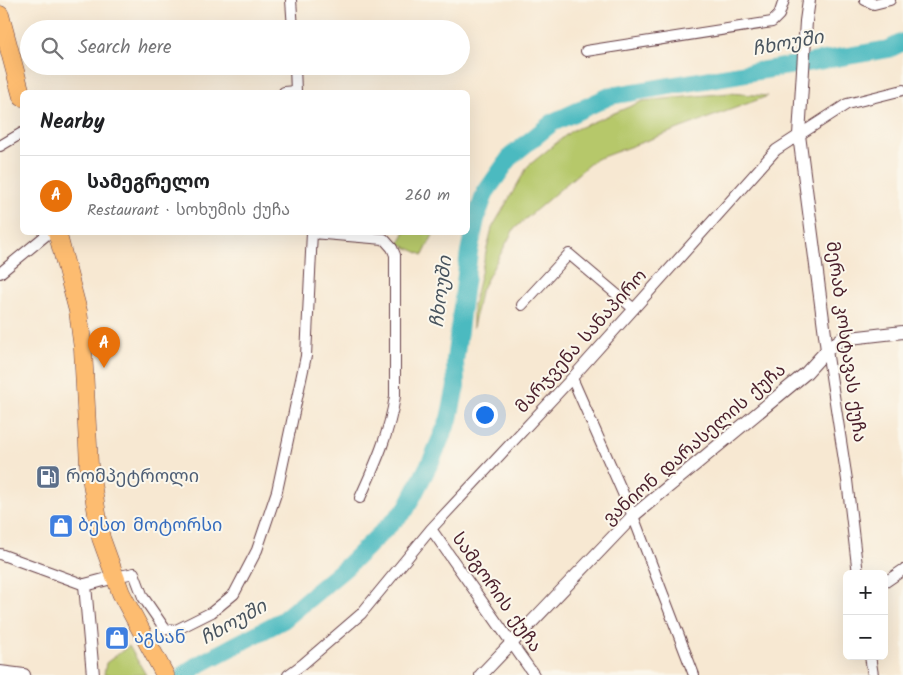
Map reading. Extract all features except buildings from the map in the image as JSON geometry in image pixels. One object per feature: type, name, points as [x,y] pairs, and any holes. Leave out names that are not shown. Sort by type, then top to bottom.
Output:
[{"type":"highway","points":[[0,15],[3,34],[20,90]]},
{"type":"highway","points":[[58,235],[78,310],[83,349],[89,465],[102,538],[118,585],[165,675]]},
{"type":"street","points":[[291,0],[292,20]]},
{"type":"street","points":[[586,51],[772,22],[779,15],[784,0]]},
{"type":"street","name":"მერაბ კოსტავას ქუჩა","points":[[809,0],[799,134],[827,350],[847,480],[858,570]]},
{"type":"street","points":[[865,0],[874,4],[890,0]]},
{"type":"street","points":[[295,75],[296,90]]},
{"type":"street","name":"მარჯვენა სანაპირო","points":[[288,675],[361,614],[431,529],[572,378],[776,150],[847,104],[903,90]]},
{"type":"street","points":[[0,146],[20,134]]},
{"type":"street","points":[[0,273],[46,235]]},
{"type":"street","points":[[0,554],[85,584],[118,585],[134,573],[143,597],[165,628],[176,630],[212,612],[234,594],[257,550],[277,491],[306,356],[312,235]]},
{"type":"street","points":[[336,235],[384,239],[395,255],[395,396],[392,415],[376,462],[360,498]]},
{"type":"street","points":[[522,305],[569,254],[634,309]]},
{"type":"street","name":"ვანიონ დარასელის ქუჩა","points":[[481,675],[633,516],[806,373],[840,339],[903,332]]},
{"type":"street","points":[[572,378],[633,516],[694,675]]},
{"type":"street","name":"სამგორის ქუჩა","points":[[431,529],[534,675]]},
{"type":"street","points":[[888,580],[903,570]]},
{"type":"street","points":[[85,584],[93,675]]},
{"type":"street","points":[[870,660],[872,675]]},
{"type":"street","points":[[0,672],[24,675]]},
{"type":"green space","points":[[729,93],[768,96],[594,160],[514,229],[480,292],[473,328],[473,305],[492,228],[528,166],[571,131],[643,101]]},
{"type":"green space","points":[[403,235],[433,235],[423,255],[399,244]]},
{"type":"green space","points":[[129,646],[146,675],[104,675],[106,663]]},
{"type":"waterway","name":"ჩხოუში","points":[[184,675],[196,666],[283,620],[345,568],[406,509],[432,459],[449,419],[456,386],[455,361],[469,252],[476,219],[485,193],[511,156],[552,123],[610,96],[889,49],[903,42]]},
{"type":"place","name":"სამეგრელო","points":[[104,368]]},
{"type":"place","name":"რომპეტროლი","points":[[48,477]]},
{"type":"place","name":"ბესთ მოტორსი","points":[[61,526]]},
{"type":"place","name":"აგსან","points":[[117,638]]}]
